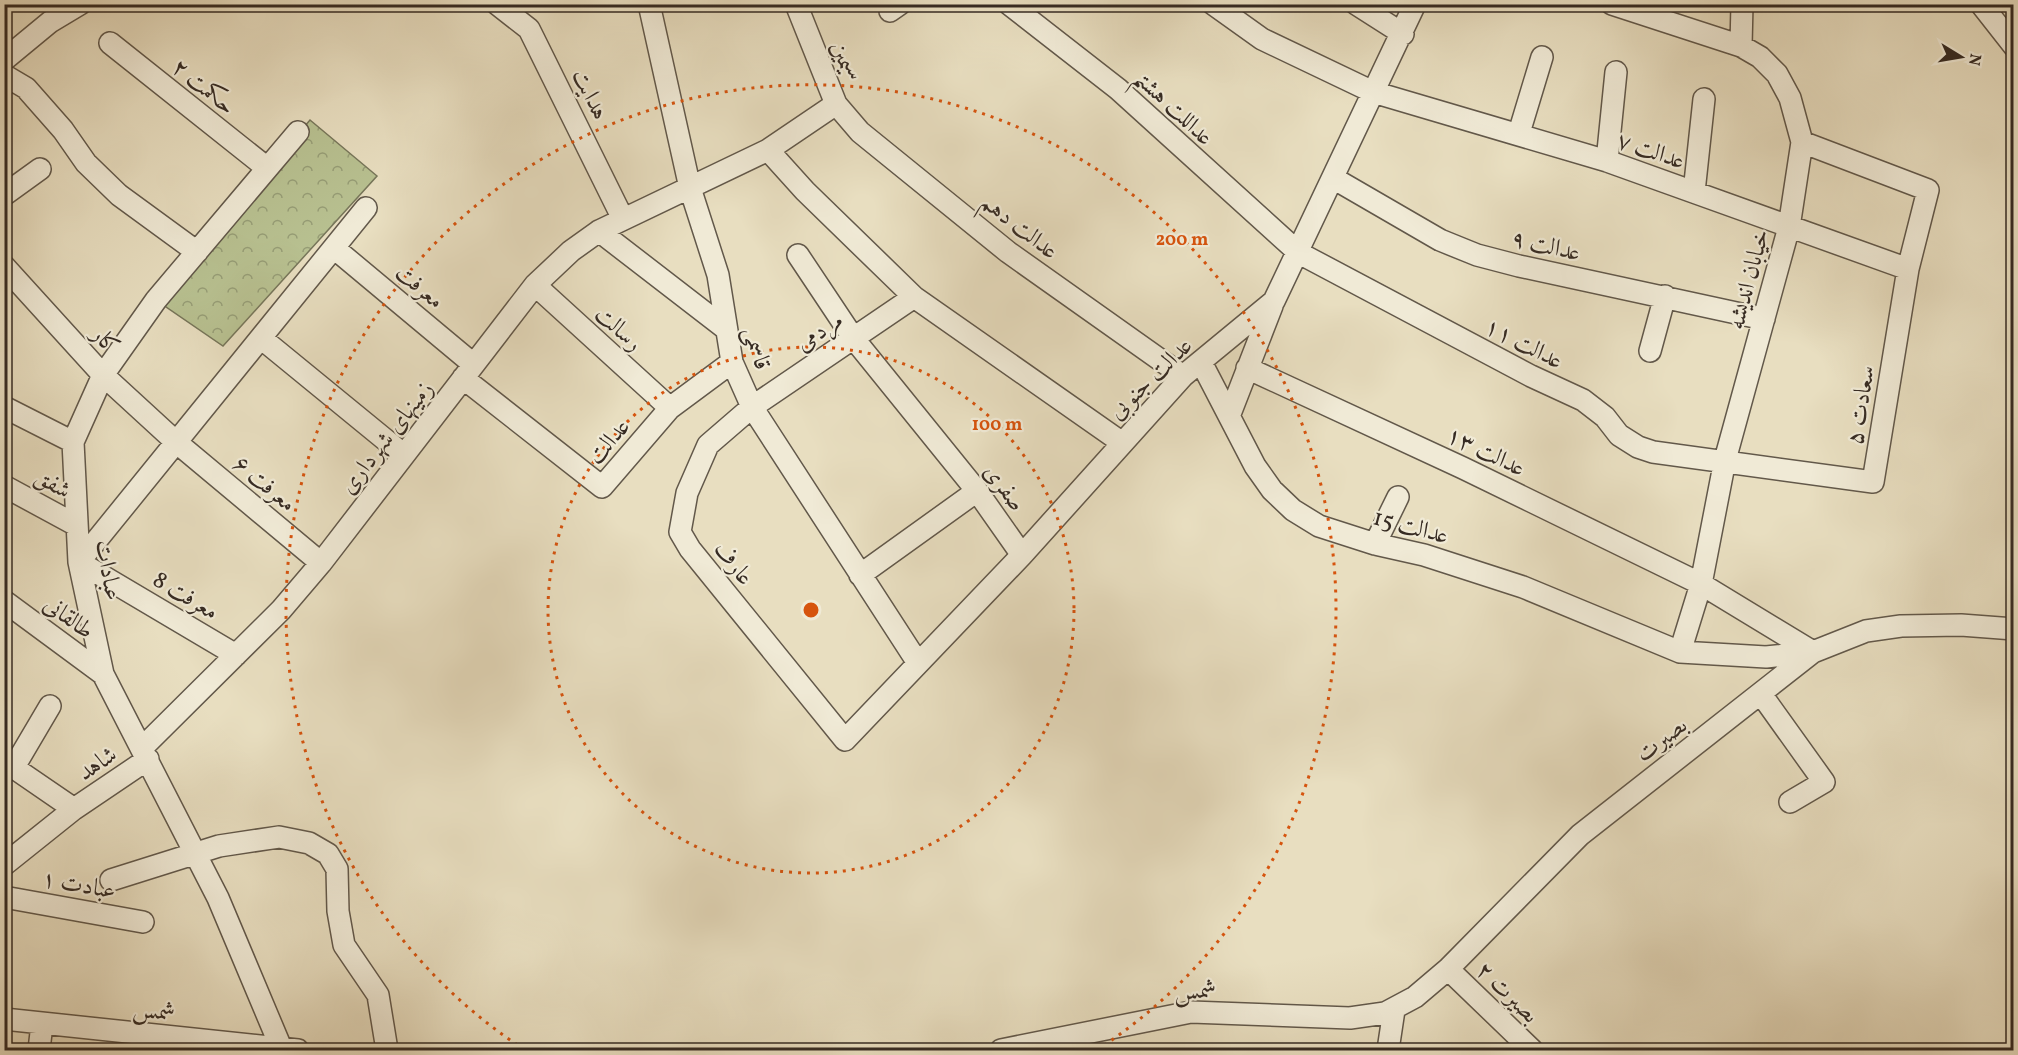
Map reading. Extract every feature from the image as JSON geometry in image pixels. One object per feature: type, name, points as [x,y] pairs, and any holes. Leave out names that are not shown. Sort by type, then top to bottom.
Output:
[{"type":"street","points":[[4,60],[50,22],[80,4]]},
{"type":"street","name":"هدایت","points":[[497,4],[530,29],[623,219]]},
{"type":"street","name":"قاسمی","points":[[649,4],[690,189],[718,275],[732,362],[752,408],[918,663]]},
{"type":"street","name":"سیمین","points":[[796,4],[836,104]]},
{"type":"street","name":"عداللت هشتم","points":[[1009,4],[1118,89],[1299,253]]},
{"type":"street","points":[[1356,4],[1403,34]]},
{"type":"street","name":"عدالت جنوبی","points":[[845,740],[1022,555],[1121,442],[1183,376],[1274,301],[1403,34],[1415,4]]},
{"type":"street","name":"خیابان اندیشه","points":[[1612,4],[1741,46],[1760,57],[1777,74],[1790,98],[1802,142],[1790,227],[1725,460],[1701,584],[1680,652]]},
{"type":"street","points":[[1741,46],[1742,4]]},
{"type":"street","points":[[1981,4],[2013,46]]},
{"type":"street","name":"عدالت ۷","points":[[1213,5],[1262,39],[1373,92],[1519,133],[1607,161],[1908,269]]},
{"type":"street","name":"حکمت ۲","points":[[110,43],[267,168]]},
{"type":"street","points":[[1519,133],[1542,57]]},
{"type":"street","points":[[1607,161],[1616,72]]},
{"type":"street","points":[[4,75],[26,88],[63,130],[86,164],[119,195],[197,252]]},
{"type":"street","points":[[1694,192],[1704,99]]},
{"type":"street","name":"زمینهای شهرداری","points":[[145,753],[281,610],[321,563],[535,285],[571,250],[599,231],[768,150],[836,104]]},
{"type":"street","name":"عدالت دهم","points":[[836,104],[860,132],[1008,252],[1183,376]]},
{"type":"street","name":"عبادات","points":[[288,1050],[218,898],[103,674],[79,562],[73,442],[104,375],[156,300],[298,132]]},
{"type":"street","name":"سعادت ۵","points":[[1725,460],[1874,482],[1908,269],[1928,189],[1802,142]]},
{"type":"street","points":[[768,150],[805,191],[914,297],[1121,442]]},
{"type":"street","points":[[4,195],[40,169]]},
{"type":"street","name":"عدالت ۹","points":[[1333,178],[1458,248],[1518,266],[1764,319]]},
{"type":"street","points":[[79,562],[366,208]]},
{"type":"street","points":[[599,231],[726,329]]},
{"type":"street","name":"معرفت","points":[[334,248],[468,371]]},
{"type":"street","name":"عدالت ۱۱","points":[[1299,253],[1531,376],[1583,400],[1605,417],[1619,435],[1638,447],[1653,452],[1725,460]]},
{"type":"street","name":"صفری","points":[[798,255],[854,339],[977,491],[1022,555]]},
{"type":"street","name":"کار","points":[[4,266],[104,375],[176,442]]},
{"type":"street","name":"رسالت","points":[[535,285],[670,408]]},
{"type":"street","points":[[1650,351],[1665,296]]},
{"type":"street","name":"مردمی","points":[[752,408],[914,297]]},
{"type":"street","points":[[1230,414],[1274,301]]},
{"type":"street","points":[[261,338],[404,455]]},
{"type":"street","name":"عدالت","points":[[468,371],[602,487],[670,408],[732,362]]},
{"type":"street","name":"عدالت 15","points":[[1201,363],[1230,414],[1255,466],[1272,490],[1293,510],[1319,526],[1375,544],[1424,555],[1523,588],[1680,652],[1766,657],[1814,652]]},
{"type":"street","name":"عدالت ۱۳","points":[[1246,368],[1463,468],[1701,584],[1814,652]]},
{"type":"street","points":[[4,407],[73,442]]},
{"type":"street","name":"عارف","points":[[752,408],[708,445],[687,493],[680,532],[690,549],[845,740]]},
{"type":"street","name":"معرفت ۶","points":[[176,442],[321,563]]},
{"type":"street","name":"شفق","points":[[4,486],[76,525]]},
{"type":"street","points":[[860,575],[977,491]]},
{"type":"street","points":[[1375,544],[1398,497]]},
{"type":"street","name":"معرفت 8","points":[[79,562],[236,655]]},
{"type":"street","name":"طالقانی","points":[[4,601],[103,674]]},
{"type":"street","name":"بصیرت","points":[[1394,1010],[1448,969],[1580,835],[1814,652],[1866,631],[1901,626],[1961,625],[2013,629]]},
{"type":"street","points":[[1761,694],[1824,782],[1790,802]]},
{"type":"street","points":[[9,764],[50,706]]},
{"type":"street","name":"شاهد","points":[[4,865],[145,753]]},
{"type":"street","name":"شاهد","points":[[9,764],[74,809]]},
{"type":"street","points":[[111,880],[219,846],[279,837],[309,843],[328,854],[338,869],[338,911],[344,945],[378,995],[387,1050]]},
{"type":"street","name":"عبادت ۱","points":[[4,897],[144,922]]},
{"type":"street","name":"بصیرت ۲","points":[[1448,969],[1532,1050]]},
{"type":"street","points":[[1388,1050],[1394,1010]]},
{"type":"street","name":"شمس","points":[[1001,1050],[1191,1012],[1350,1018],[1379,1015],[1394,1010]]},
{"type":"street","name":"شمس","points":[[4,1019],[288,1050]]},
{"type":"street","points":[[39,1050],[42,1024]]},
{"type":"green space","points":[[310,120],[377,176],[223,346],[156,300]]}]
